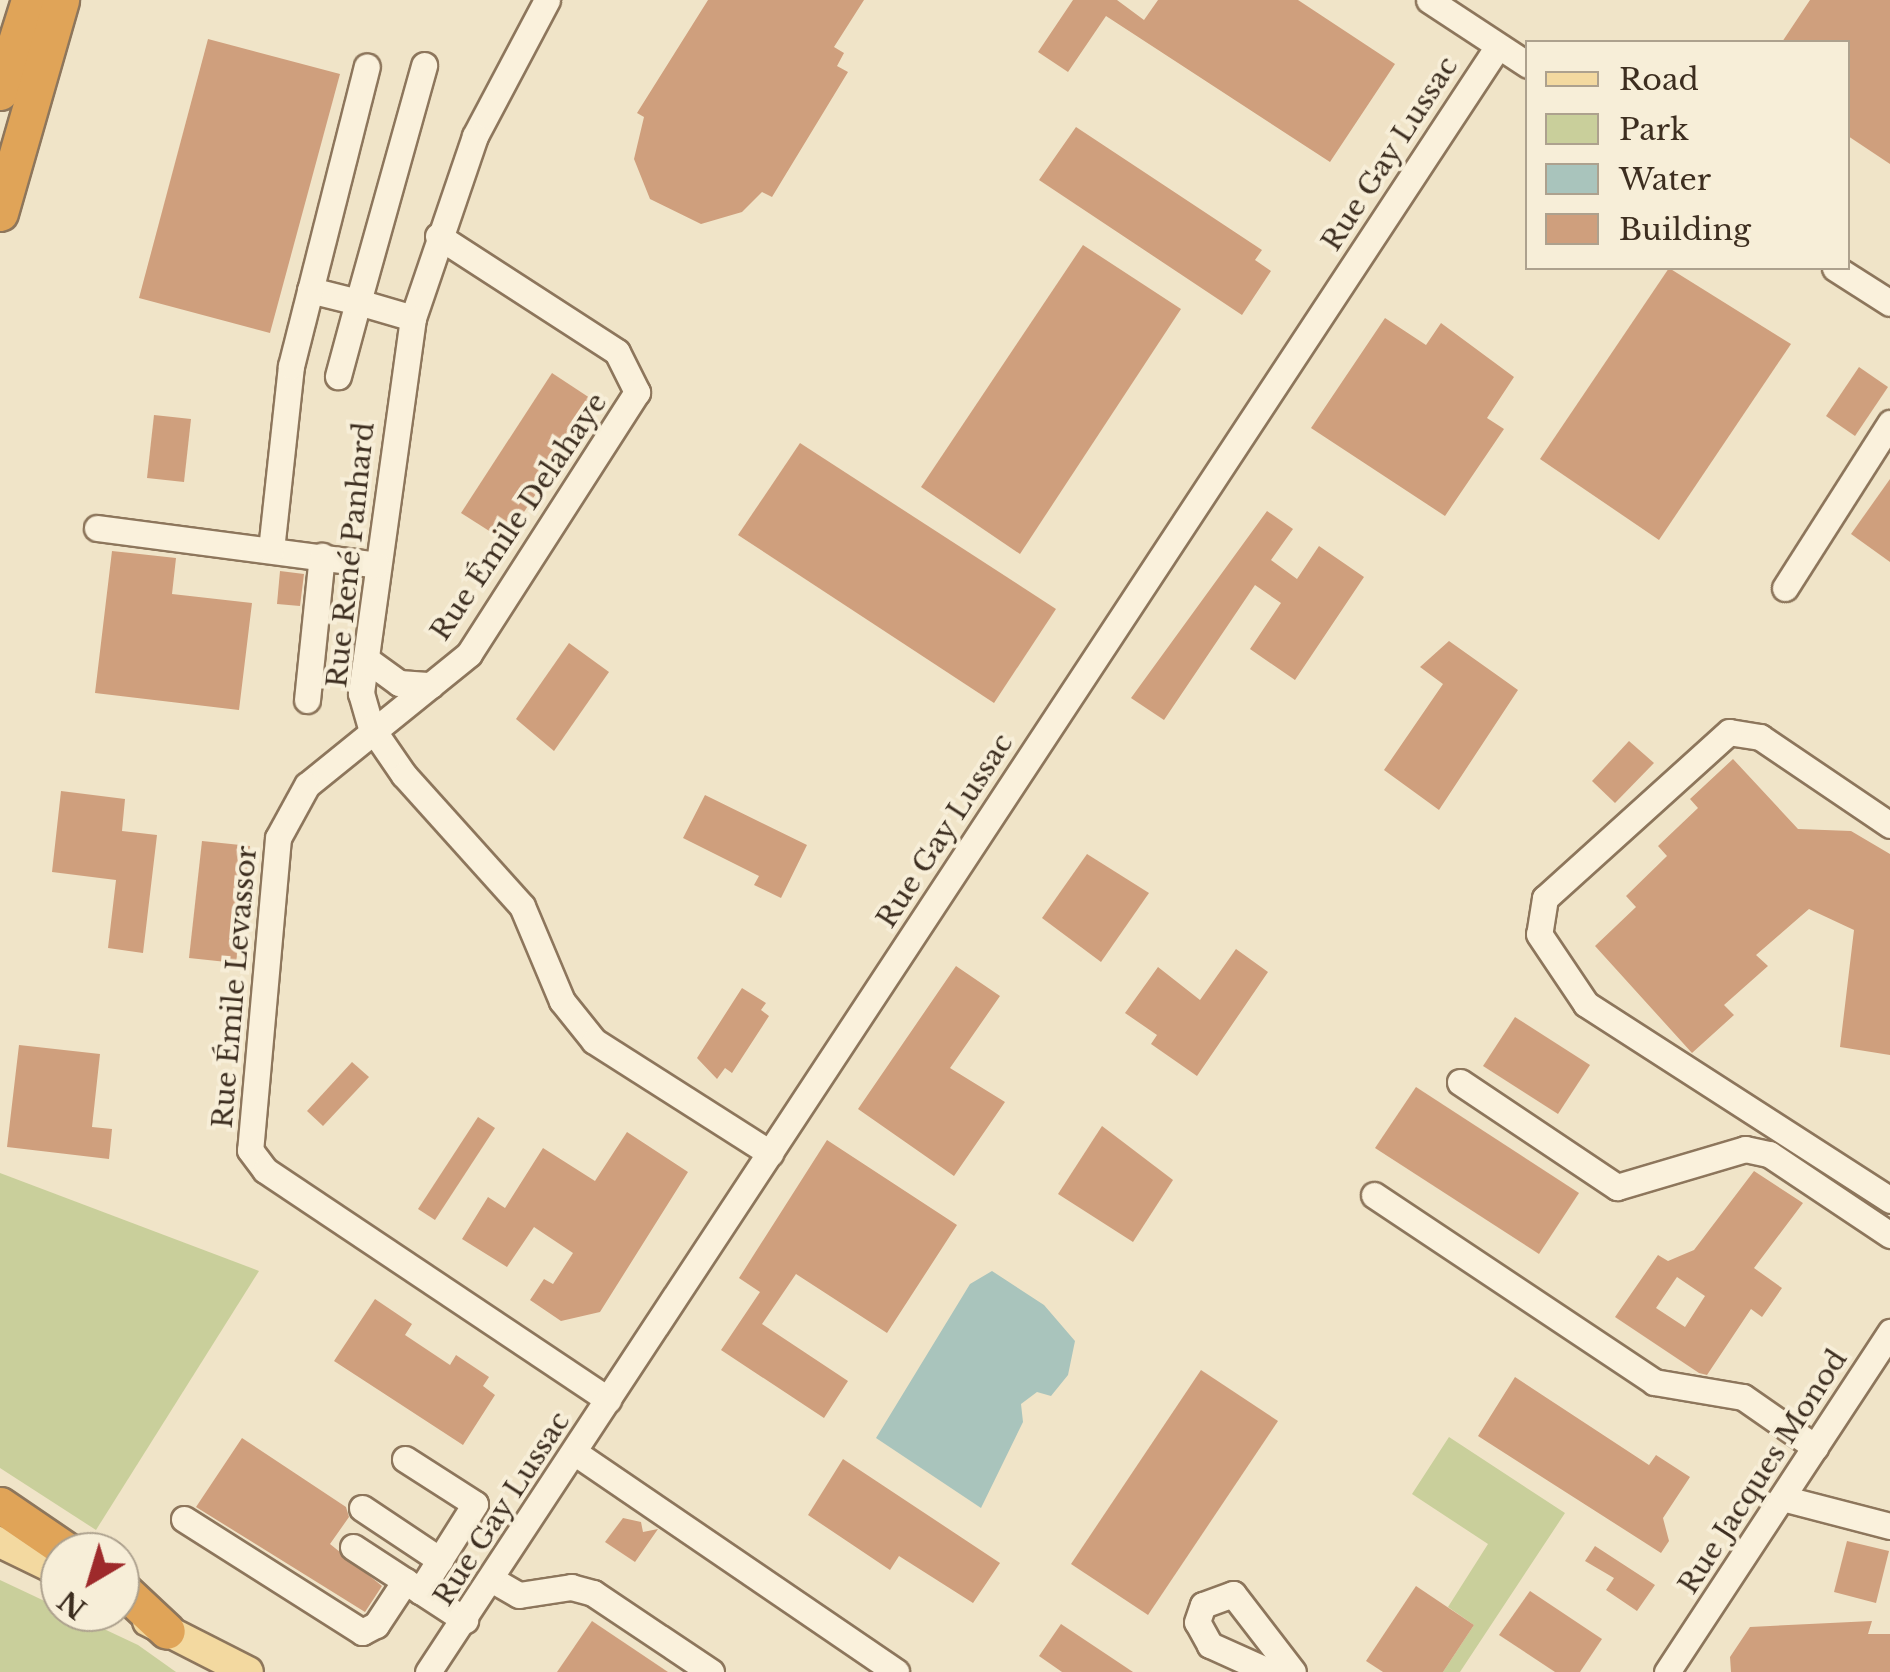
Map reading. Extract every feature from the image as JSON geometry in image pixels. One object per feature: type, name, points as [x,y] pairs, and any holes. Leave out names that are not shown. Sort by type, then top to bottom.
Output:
[{"type":"highway","points":[[0,92],[29,0]]},
{"type":"highway","points":[[0,213],[62,0]]},
{"type":"highway","points":[[0,1505],[40,1532]]},
{"type":"highway","points":[[140,1606],[167,1631]]},
{"type":"main road","points":[[0,1542],[40,1561]]},
{"type":"main road","points":[[140,1616],[248,1672]]},
{"type":"main road","points":[[167,1631],[220,1672]]},
{"type":"street","name":"Rue René Panhard","points":[[371,727],[361,694],[413,318],[475,136],[547,0]]},
{"type":"street","points":[[1428,0],[1525,63]]},
{"type":"street","name":"Rue Gay Lussac","points":[[428,1672],[444,1661],[491,1578],[1498,46]]},
{"type":"street","points":[[338,376],[424,65]]},
{"type":"street","points":[[272,550],[291,366],[366,66]]},
{"type":"street","name":"Rue Émile Delahaye","points":[[371,727],[469,654],[638,392],[617,352],[438,236]]},
{"type":"street","points":[[1838,270],[1890,303]]},
{"type":"street","points":[[310,290],[413,318]]},
{"type":"street","points":[[1785,588],[1890,423]]},
{"type":"street","points":[[97,528],[377,565]]},
{"type":"street","points":[[307,700],[322,556]]},
{"type":"street","points":[[366,659],[399,683],[431,685]]},
{"type":"street","points":[[371,727],[522,906],[562,1001],[594,1040],[770,1153]]},
{"type":"street","name":"Rue Émile Levassor","points":[[371,727],[307,785],[278,838],[250,1150],[265,1170],[608,1400]]},
{"type":"street","points":[[1890,825],[1760,737],[1729,732],[1545,898],[1539,934],[1586,1004],[1890,1200]]},
{"type":"street","points":[[1460,1082],[1617,1188],[1745,1149],[1769,1154],[1890,1235]]},
{"type":"street","points":[[1374,1196],[1654,1382],[1743,1397],[1815,1447]]},
{"type":"street","name":"Rue Jacques Monod","points":[[1667,1672],[1890,1332]]},
{"type":"street","points":[[574,1452],[896,1672]]},
{"type":"street","points":[[184,1518],[362,1632],[376,1626],[440,1560],[475,1504],[405,1459]]},
{"type":"street","points":[[1782,1498],[1890,1526]]},
{"type":"street","points":[[362,1508],[440,1560]]},
{"type":"street","points":[[352,1547],[465,1620]]},
{"type":"street","points":[[491,1578],[519,1594],[571,1586],[593,1592],[711,1672]]},
{"type":"street","points":[[1270,1672],[1210,1645],[1197,1622],[1203,1604],[1233,1594],[1293,1672]]},
{"type":"street","points":[[1686,1646],[1698,1672]]},
{"type":"green space","points":[[0,1173],[259,1271],[96,1530],[0,1468]]},
{"type":"green space","points":[[1449,1437],[1565,1513],[1460,1672],[1443,1672],[1474,1625],[1448,1607],[1488,1544],[1412,1494]]},
{"type":"green space","points":[[0,1580],[40,1599],[40,1632],[110,1632],[138,1645],[176,1672],[0,1672]]},
{"type":"water","points":[[992,1271],[1044,1305],[1075,1341],[1068,1375],[1051,1396],[1037,1392],[1021,1404],[1023,1422],[981,1508],[876,1438],[970,1284]]},
{"type":"building","points":[[708,0],[864,0],[834,47],[844,53],[837,66],[848,72],[772,197],[762,192],[742,212],[701,224],[650,199],[634,159],[644,117],[637,113]]},
{"type":"building","points":[[1073,0],[1117,0],[1144,20],[1158,0],[1298,0],[1395,64],[1330,162],[1106,16],[1068,72],[1038,52]]},
{"type":"building","points":[[1810,0],[1890,0],[1890,164],[1850,137],[1850,40],[1783,40]]},
{"type":"building","points":[[208,39],[340,74],[270,333],[139,298]]},
{"type":"building","points":[[1076,127],[1262,250],[1255,260],[1271,271],[1242,315],[1039,180]]},
{"type":"building","points":[[1083,245],[1181,309],[1020,554],[921,487]]},
{"type":"building","points":[[1668,270],[1791,344],[1659,540],[1540,459]]},
{"type":"building","points":[[1385,318],[1426,345],[1441,323],[1514,377],[1487,418],[1504,429],[1445,516],[1311,428]]},
{"type":"building","points":[[1859,367],[1888,387],[1855,436],[1826,416]]},
{"type":"building","points":[[552,373],[596,402],[505,541],[461,513]]},
{"type":"building","points":[[154,415],[191,419],[184,482],[147,478]]},
{"type":"building","points":[[800,443],[1056,609],[994,703],[738,535]]},
{"type":"building","points":[[1890,479],[1890,562],[1851,534]]},
{"type":"building","points":[[1267,511],[1293,529],[1271,560],[1297,579],[1319,546],[1364,577],[1295,680],[1250,649],[1281,603],[1255,585],[1164,720],[1131,698]]},
{"type":"building","points":[[112,551],[176,558],[172,594],[252,603],[239,710],[95,693]]},
{"type":"building","points":[[280,571],[304,574],[300,606],[277,604]]},
{"type":"building","points":[[1449,641],[1518,690],[1439,810],[1384,770],[1443,684],[1420,667]]},
{"type":"building","points":[[569,643],[609,672],[554,751],[516,719]]},
{"type":"building","points":[[1629,741],[1654,763],[1615,803],[1592,781]]},
{"type":"building","points":[[1733,759],[1798,829],[1851,831],[1890,854],[1890,1055],[1840,1047],[1854,930],[1809,909],[1756,955],[1768,966],[1724,1005],[1734,1015],[1692,1053],[1595,946],[1636,907],[1626,896],[1667,856],[1658,846],[1698,808],[1690,799]]},
{"type":"building","points":[[61,791],[125,799],[122,831],[157,835],[143,953],[108,948],[116,880],[52,872]]},
{"type":"building","points":[[705,795],[807,845],[781,898],[754,885],[759,876],[683,838]]},
{"type":"building","points":[[202,841],[250,846],[236,963],[189,958]]},
{"type":"building","points":[[1087,854],[1149,893],[1101,962],[1042,918]]},
{"type":"building","points":[[1236,949],[1268,972],[1197,1076],[1151,1044],[1157,1035],[1125,1013],[1158,967],[1200,1000]]},
{"type":"building","points":[[956,966],[1000,996],[950,1068],[1005,1102],[954,1176],[858,1109]]},
{"type":"building","points":[[742,988],[766,1003],[761,1010],[769,1016],[732,1073],[725,1068],[717,1079],[697,1058]]},
{"type":"building","points":[[1515,1017],[1590,1065],[1558,1114],[1483,1066]]},
{"type":"building","points":[[19,1045],[100,1054],[92,1127],[112,1129],[109,1159],[7,1147]]},
{"type":"building","points":[[352,1062],[369,1077],[323,1126],[307,1111]]},
{"type":"building","points":[[1416,1087],[1579,1193],[1539,1254],[1375,1148]]},
{"type":"building","points":[[478,1117],[495,1128],[435,1220],[418,1209]]},
{"type":"building","points":[[1102,1126],[1173,1180],[1133,1242],[1058,1194]]},
{"type":"building","points":[[627,1132],[688,1172],[600,1312],[561,1321],[530,1300],[544,1279],[553,1284],[573,1253],[534,1227],[507,1267],[462,1239],[488,1197],[505,1208],[543,1148],[595,1181]]},
{"type":"building","points":[[827,1140],[957,1225],[887,1333],[796,1274],[762,1324],[848,1381],[824,1418],[721,1350],[760,1292],[739,1278]]},
{"type":"building","points":[[1754,1171],[1803,1203],[1754,1268],[1782,1288],[1762,1317],[1751,1309],[1707,1375],[1615,1317],[1658,1255],[1668,1261],[1694,1250]],"holes":[[[1677,1277],[1705,1296],[1685,1327],[1656,1308]]]},
{"type":"building","points":[[375,1299],[412,1324],[405,1335],[450,1365],[456,1355],[489,1377],[483,1386],[495,1395],[463,1445],[334,1361]]},
{"type":"building","points":[[1201,1370],[1278,1421],[1148,1615],[1071,1564]]},
{"type":"building","points":[[1515,1377],[1649,1465],[1656,1455],[1690,1477],[1663,1518],[1669,1541],[1661,1553],[1478,1436]]},
{"type":"building","points":[[242,1438],[346,1507],[349,1517],[330,1544],[382,1586],[365,1612],[196,1507]]},
{"type":"building","points":[[843,1459],[1000,1563],[973,1603],[899,1556],[890,1570],[808,1515]]},
{"type":"building","points":[[623,1518],[641,1522],[643,1532],[658,1529],[635,1562],[605,1542]]},
{"type":"building","points":[[1847,1541],[1889,1551],[1876,1603],[1834,1592]]},
{"type":"building","points":[[1595,1546],[1655,1585],[1637,1611],[1606,1590],[1614,1578],[1585,1561]]},
{"type":"building","points":[[1416,1586],[1474,1625],[1443,1672],[1383,1672],[1366,1661]]},
{"type":"building","points":[[1530,1591],[1602,1639],[1580,1672],[1555,1672],[1499,1635]]},
{"type":"building","points":[[592,1621],[668,1672],[557,1672]]},
{"type":"building","points":[[1872,1621],[1868,1634],[1890,1634],[1890,1672],[1731,1672],[1730,1657],[1750,1627]]},
{"type":"building","points":[[1061,1624],[1133,1672],[1062,1672],[1039,1656]]}]
